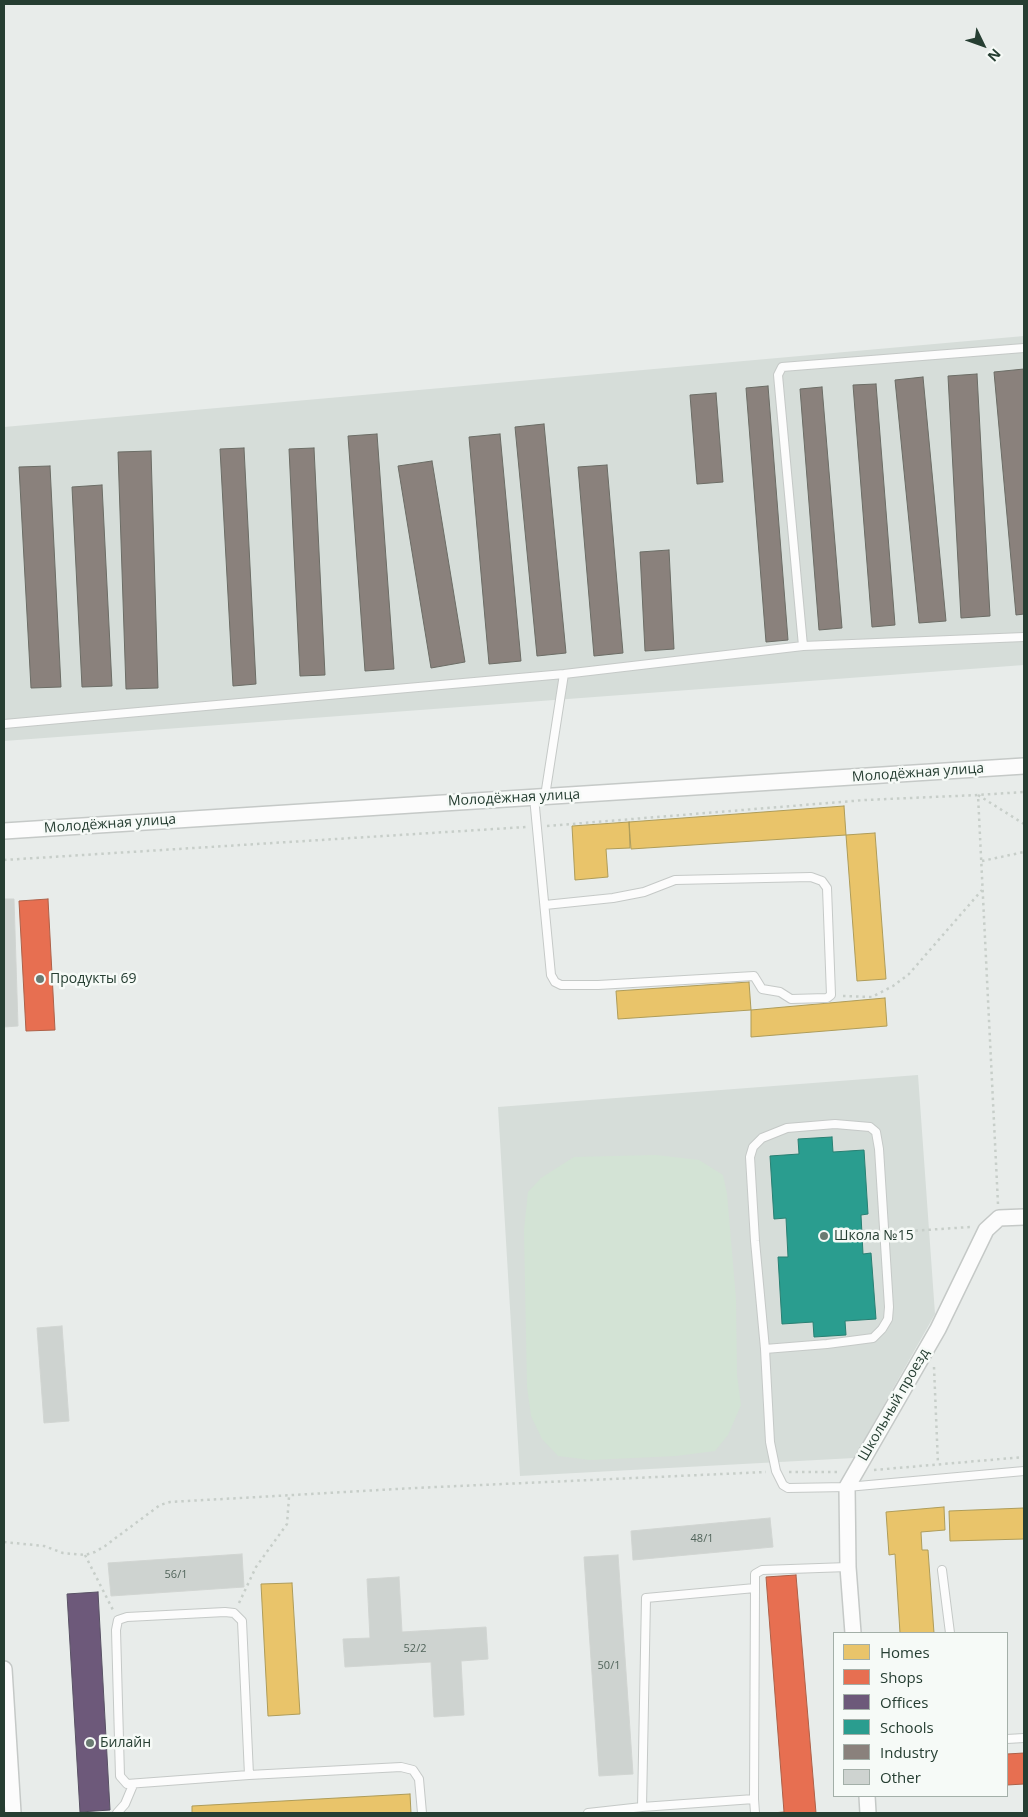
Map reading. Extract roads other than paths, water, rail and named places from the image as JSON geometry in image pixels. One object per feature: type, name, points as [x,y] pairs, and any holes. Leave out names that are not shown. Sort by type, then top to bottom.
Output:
[{"type":"street","name":"Молодёжная улица","points":[[4,831],[1024,766]]},
{"type":"street","name":"Школьный проезд","points":[[847,1487],[938,1329],[986,1230],[999,1218],[1024,1217]]},
{"type":"street","points":[[847,1487],[848,1567],[853,1632]]},
{"type":"street","points":[[4,1669],[12,1813]]},
{"type":"street","points":[[867,1797],[868,1813]]},
{"type":"lane","points":[[803,646],[778,375],[782,367],[1024,348]]},
{"type":"lane","points":[[4,724],[564,674],[803,646],[1024,637]]},
{"type":"lane","points":[[545,905],[613,898],[644,892],[675,880],[811,877],[822,881],[827,888],[831,995],[827,998],[791,999],[780,992],[762,989],[754,976],[598,985],[561,985],[555,982],[551,975],[537,827],[539,797],[564,674]]},
{"type":"lane","points":[[765,1349],[872,1338],[888,1320],[889,1307],[879,1149],[876,1132],[870,1126],[835,1124],[786,1128],[762,1138],[753,1147],[750,1157],[754,1232],[765,1349],[770,1442],[776,1471],[783,1485],[788,1488],[847,1487],[1024,1471]]},
{"type":"lane","points":[[755,1813],[755,1574],[762,1570],[848,1567]]},
{"type":"lane","points":[[942,1570],[950,1632]]},
{"type":"lane","points":[[642,1807],[646,1598],[755,1588]]},
{"type":"lane","points":[[249,1775],[242,1621],[234,1613],[225,1612],[127,1616],[118,1620],[116,1630],[120,1776],[127,1784],[401,1767],[413,1770],[419,1779],[422,1813]]},
{"type":"lane","points":[[1008,1740],[1024,1738]]},
{"type":"lane","points":[[117,1813],[125,1804],[133,1785]]},
{"type":"lane","points":[[588,1813],[754,1799]]},
{"type":"place","name":"Продукты 69","points":[[40,979]]},
{"type":"place","name":"Школа №15","points":[[824,1236]]},
{"type":"place","name":"Билайн","points":[[90,1743]]}]
